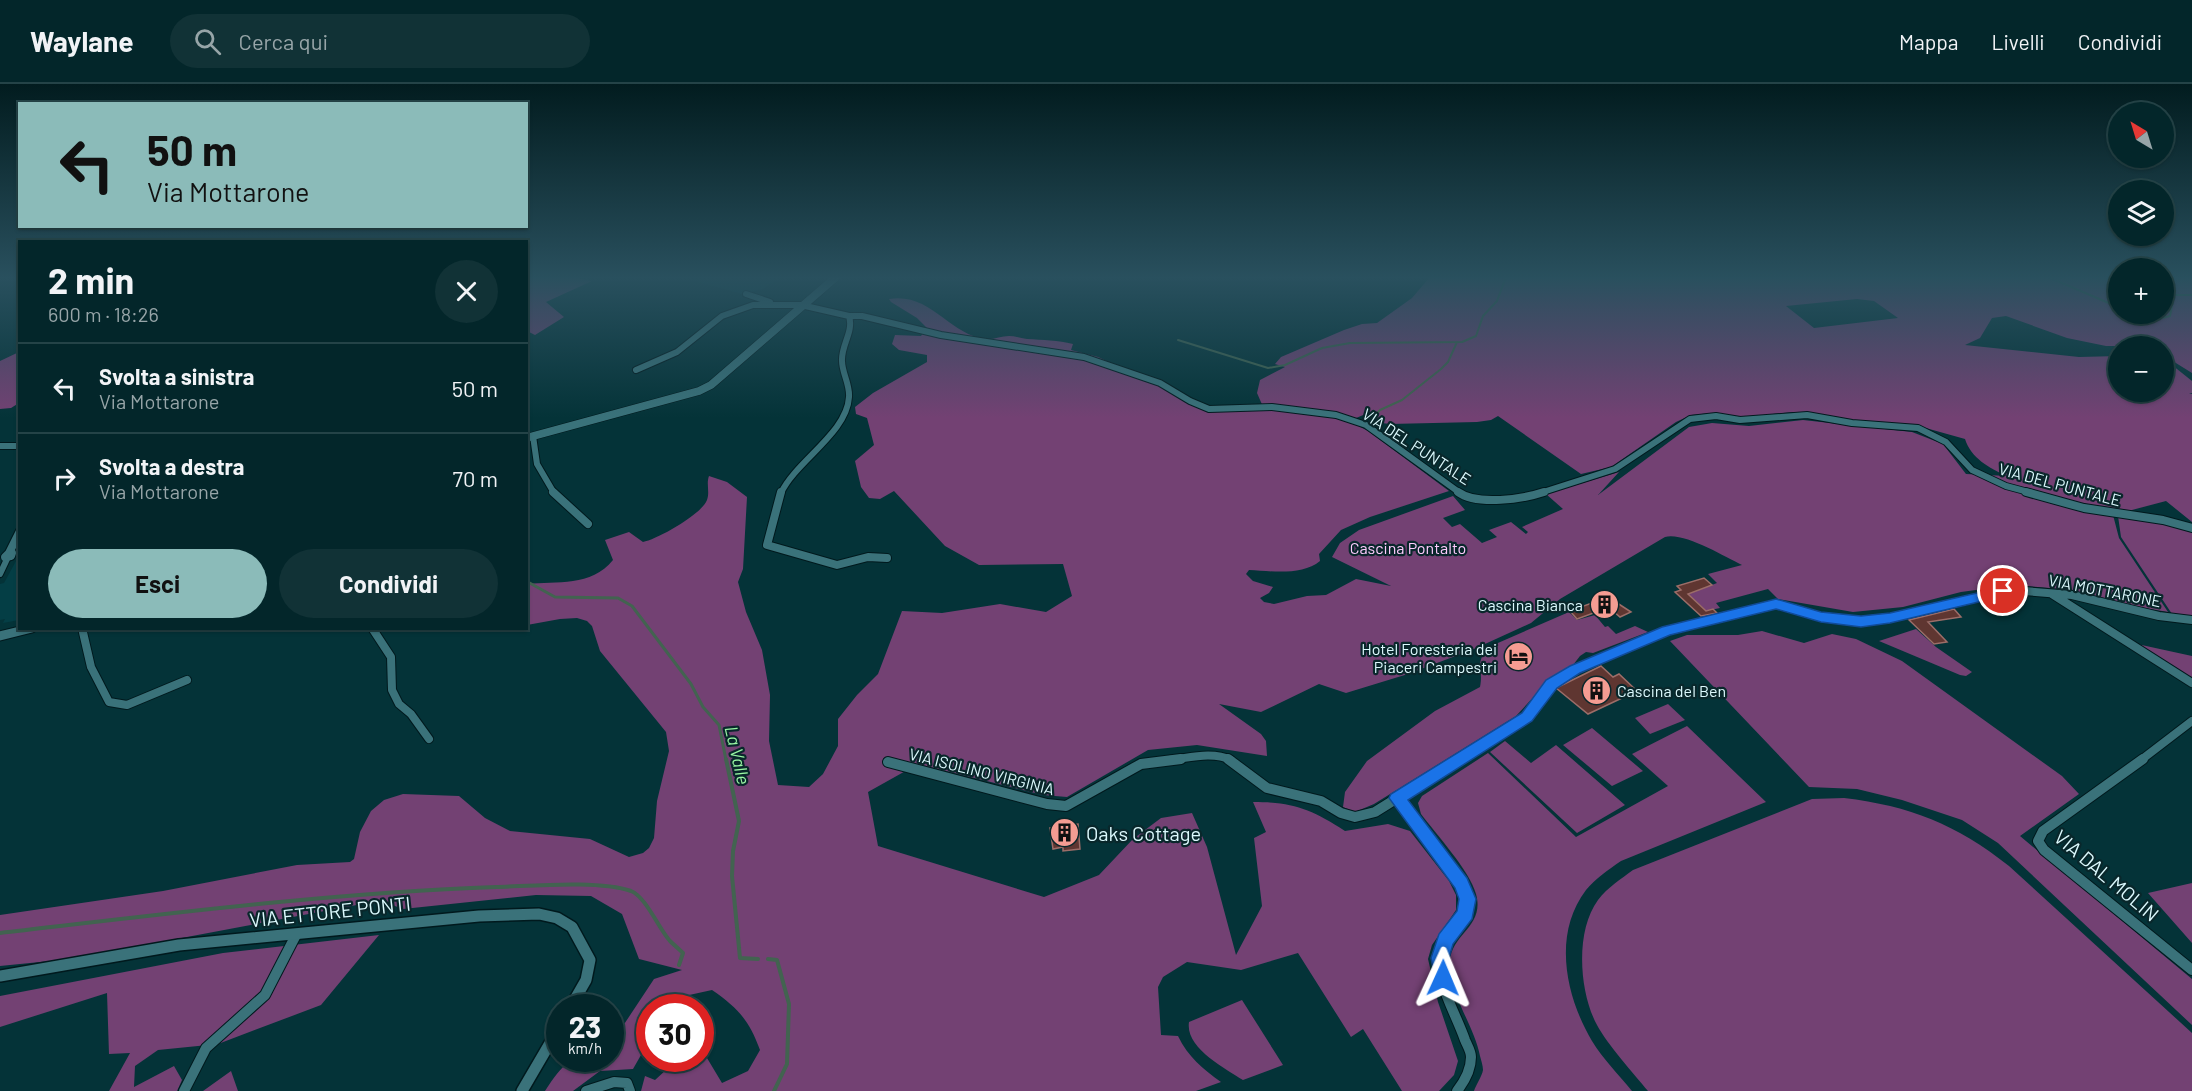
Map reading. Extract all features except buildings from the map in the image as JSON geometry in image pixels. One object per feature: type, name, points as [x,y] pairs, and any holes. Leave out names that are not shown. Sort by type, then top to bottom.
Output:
[{"type":"street","points":[[636,370],[681,349],[711,324]]},
{"type":"street","points":[[588,524],[543,481],[533,454],[530,437],[699,391],[711,385],[782,324]]},
{"type":"street","points":[[852,324],[841,357],[849,400],[842,419],[804,460],[781,492],[767,545],[837,565],[868,556],[887,558]]},
{"type":"street","name":"VIA DEL PUNTALE","points":[[896,324],[942,335],[1084,357],[1160,383],[1190,401],[1209,409],[1272,407],[1349,418],[1366,425],[1464,496],[1522,499],[1616,469],[1690,419],[1716,416],[1740,420],[1807,415],[1852,423],[1918,428],[1940,437],[1972,470],[2006,486],[2084,508],[2163,520],[2192,528]]},
{"type":"street","points":[[0,446],[18,446]]},
{"type":"street","points":[[0,574],[13,555],[18,538]]},
{"type":"street","name":"VIA MOTTARONE","points":[[1397,798],[1527,717],[1551,684],[1575,670],[1667,631],[1776,604],[1821,617],[1861,622],[1890,618],[2003,591],[2072,595],[2159,616],[2192,620]]},
{"type":"street","points":[[2051,593],[2192,683]]},
{"type":"street","points":[[0,636],[24,630]]},
{"type":"street","points":[[82,630],[89,666],[97,685],[109,702],[127,705],[187,680]]},
{"type":"street","points":[[373,630],[391,657],[392,690],[399,704],[411,714],[429,739]]},
{"type":"street","name":"VIA DAL MOLIN","points":[[2192,721],[2100,792],[2043,831],[2038,841],[2044,850],[2192,970]]},
{"type":"street","name":"VIA ISOLINO VIRGINIA","points":[[888,762],[1059,806],[1074,802],[1141,764],[1202,756],[1222,756],[1235,762],[1267,788],[1321,801],[1341,813],[1355,817],[1375,812],[1397,798]]},
{"type":"street","points":[[1397,798],[1461,884],[1467,899],[1466,913],[1446,940],[1440,958],[1443,978],[1471,1056],[1464,1082],[1457,1091]]},
{"type":"street","name":"VIA ETTORE PONTI","points":[[0,976],[179,945],[479,916],[539,914],[557,918],[572,927],[580,938],[590,960],[586,980],[578,994]]},
{"type":"street","points":[[184,1091],[207,1048],[265,995],[296,935]]},
{"type":"street","points":[[522,1091],[546,1050]]},
{"type":"street","points":[[586,1091],[614,1082],[627,1083],[630,1091]]},
{"type":"shaded area","points":[[18,561],[18,620],[3,623],[5,619],[0,620],[0,584],[4,583]]},
{"type":"green space","points":[[528,324],[553,324],[535,335],[528,332]]},
{"type":"green space","name":"Cascina Pontalto","points":[[923,324],[952,324],[973,336],[989,339],[1011,336],[1073,344],[1071,350],[1098,357],[1186,398],[1208,412],[1264,409],[1257,393],[1260,380],[1285,367],[1275,364],[1281,357],[1362,324],[1809,324],[1814,328],[1848,324],[1988,324],[1980,338],[1965,345],[2079,357],[2108,356],[2108,402],[2174,402],[2174,367],[2192,381],[2192,393],[2189,394],[2192,394],[2192,522],[2166,501],[2113,515],[2119,538],[2168,612],[2073,590],[2013,585],[1961,592],[1903,607],[1853,612],[1778,599],[1768,589],[1716,603],[1720,608],[1706,611],[1688,594],[1717,583],[1708,574],[1742,565],[1693,541],[1673,536],[1665,537],[1560,599],[1531,623],[1474,649],[1408,674],[1346,693],[1319,684],[1261,712],[1219,704],[1261,734],[1266,741],[1267,756],[1197,745],[1148,750],[1067,797],[1043,795],[918,764],[868,792],[878,846],[1044,897],[1099,875],[1133,839],[1161,818],[1192,813],[1207,847],[1236,955],[1262,906],[1254,838],[1266,832],[1253,802],[1279,803],[1301,808],[1345,831],[1388,824],[1410,831],[1449,881],[1456,895],[1456,910],[1432,945],[1428,959],[1438,1002],[1458,1061],[1454,1075],[1439,1091],[1402,1091],[1363,1029],[1351,1037],[1298,953],[1241,970],[1187,962],[1163,977],[1158,987],[1161,1035],[1178,1036],[1196,1062],[1221,1082],[1196,1091],[641,1091],[645,1076],[655,1080],[664,1072],[714,1072],[714,1070],[722,1083],[748,1071],[760,1050],[742,1016],[712,990],[694,994],[644,994],[654,979],[682,970],[639,959],[622,914],[591,896],[536,895],[403,909],[387,903],[362,904],[70,959],[0,966],[0,915],[163,891],[297,865],[350,862],[354,859],[360,832],[371,811],[384,800],[403,794],[459,796],[485,818],[510,831],[590,839],[629,857],[643,853],[649,848],[654,838],[657,801],[669,751],[666,732],[600,651],[592,626],[587,621],[577,618],[560,619],[528,625],[528,584],[584,579],[604,569],[613,560],[605,540],[629,532],[643,542],[679,525],[697,512],[707,500],[709,476],[727,482],[747,497],[743,569],[738,582],[746,612],[762,650],[770,695],[769,741],[778,785],[809,787],[823,774],[838,746],[838,719],[878,674],[902,611],[942,613],[1000,604],[1046,612],[1072,596],[1063,564],[979,565],[945,546],[894,491],[880,499],[869,498],[861,487],[855,461],[874,445],[867,418],[856,414],[855,407],[873,393],[927,362],[927,355],[899,350],[892,344],[895,335],[921,336],[927,328]],"holes":[[[1793,412],[1865,422],[1915,425],[1965,439],[1976,457],[1987,466],[2007,476],[1966,474],[1943,444],[1912,432],[1803,420],[1749,426],[1712,423],[1689,427],[1598,495],[1619,472],[1546,494],[1563,509],[1522,527],[1528,532],[1526,534],[1511,522],[1489,530],[1497,537],[1482,543],[1460,524],[1452,527],[1443,518],[1465,510],[1453,496],[1359,530],[1340,543],[1332,557],[1391,586],[1356,579],[1326,595],[1307,596],[1274,604],[1264,602],[1260,598],[1269,593],[1273,587],[1253,581],[1246,574],[1249,570],[1286,572],[1313,566],[1320,561],[1319,554],[1341,530],[1370,517],[1449,491],[1368,431],[1349,421],[1368,413],[1373,422],[1390,424],[1477,422],[1491,420],[1498,416],[1581,474],[1611,467],[1676,422],[1691,415],[1712,413],[1734,418]]]},
{"type":"green space","points":[[2028,324],[2192,324],[2192,373],[2174,362],[2174,336],[2108,336],[2108,346],[2067,338]]},
{"type":"green space","points":[[18,352],[18,404],[11,408],[0,409],[0,361]]},
{"type":"green space","points":[[2118,516],[2192,530],[2192,616],[2172,614],[2121,537]]},
{"type":"green space","points":[[1569,612],[1577,620],[1595,615],[1605,627],[1608,626],[1616,634],[1635,626],[1648,632],[1593,653],[1586,652],[1573,665],[1551,678],[1516,716],[1374,804],[1355,812],[1343,807],[1345,792],[1367,761],[1435,711],[1480,687],[1482,656],[1491,646]]},
{"type":"green space","points":[[1916,629],[1936,647],[1972,672],[1966,676],[1960,675],[1879,641]]},
{"type":"green space","points":[[1762,631],[1804,643],[1832,634],[1856,639],[1902,661],[2062,776],[2079,794],[2020,836],[2192,979],[2192,1025],[1998,843],[1962,820],[1902,800],[1857,789],[1809,787],[1670,641],[1687,635],[1738,635]]},
{"type":"green space","points":[[2137,644],[2192,656],[2192,677],[2187,676]]},
{"type":"green space","points":[[1668,704],[1685,720],[1650,734],[1635,718]]},
{"type":"green space","points":[[1687,726],[1766,802],[1621,861],[1602,874],[1586,890],[1575,908],[1569,926],[1566,966],[1575,1005],[1596,1048],[1632,1091],[1474,1091],[1483,1067],[1477,1044],[1453,985],[1450,960],[1456,943],[1472,922],[1478,905],[1473,885],[1467,875],[1421,814],[1418,803],[1422,796],[1488,753],[1576,837],[1668,786],[1632,754]]},
{"type":"green space","points":[[1592,728],[1643,771],[1612,786],[1563,745]]},
{"type":"green space","points":[[1505,741],[1531,763],[1556,745],[1625,805],[1577,833],[1490,752]]},
{"type":"green space","points":[[1844,798],[1890,806],[1931,819],[1970,839],[2009,866],[2192,1033],[2192,1091],[1648,1091],[1601,1033],[1586,996],[1582,962],[1583,944],[1591,913],[1598,900],[1610,887],[1633,870],[1812,799]]},
{"type":"green space","points":[[2192,883],[2192,943],[2148,893]]},
{"type":"green space","points":[[379,935],[321,1005],[218,1044],[158,1050],[135,1066],[134,1087],[174,1066],[182,1080],[177,1091],[109,1091],[130,1053],[109,1054],[107,993],[0,1027],[0,996],[223,953]]},
{"type":"green space","points":[[1242,1000],[1283,1065],[1243,1080],[1200,1049],[1189,1031],[1189,1022]]},
{"type":"green space","points":[[636,1006],[636,1064],[633,1069],[624,1070],[624,1024]]},
{"type":"green space","points":[[231,1071],[238,1091],[203,1091]]},
{"type":"green space","points":[[558,1072],[599,1072],[573,1091],[545,1091]]},
{"type":"waterway","points":[[1457,342],[1476,336],[1480,324]]},
{"type":"waterway","points":[[1178,340],[1268,368],[1285,365],[1322,348],[1350,343],[1457,342]]},
{"type":"waterway","points":[[1370,421],[1380,410],[1402,400],[1441,369],[1448,362],[1457,342]]},
{"type":"waterway","name":"La Valle","points":[[528,582],[555,597],[618,598],[632,606],[691,684],[703,707],[719,725],[726,760]]},
{"type":"waterway","name":"La Valle","points":[[726,759],[739,821],[733,851],[732,876],[740,958],[758,959]]},
{"type":"waterway","points":[[0,933],[310,899],[434,890],[584,885],[617,888],[637,894],[666,936],[683,953],[679,965]]},
{"type":"waterway","name":"La Valle","points":[[768,959],[777,960],[789,1004],[787,1064],[774,1091]]},
{"type":"place","name":"Cascina Bianca","points":[[1604,604]]},
{"type":"place","name":"Hotel Foresteria dei Piaceri Campestri","points":[[1518,657]]},
{"type":"place","name":"Cascina del Ben","points":[[1596,690]]},
{"type":"place","name":"Oaks Cottage","points":[[1065,833]]},
{"type":"route","points":[[1443,978],[1440,958],[1446,940],[1466,913],[1467,899],[1461,884],[1397,798],[1527,717],[1551,684],[1575,670],[1667,631],[1719,620],[1776,604],[1821,617],[1861,622],[1890,618],[2003,591]]}]
